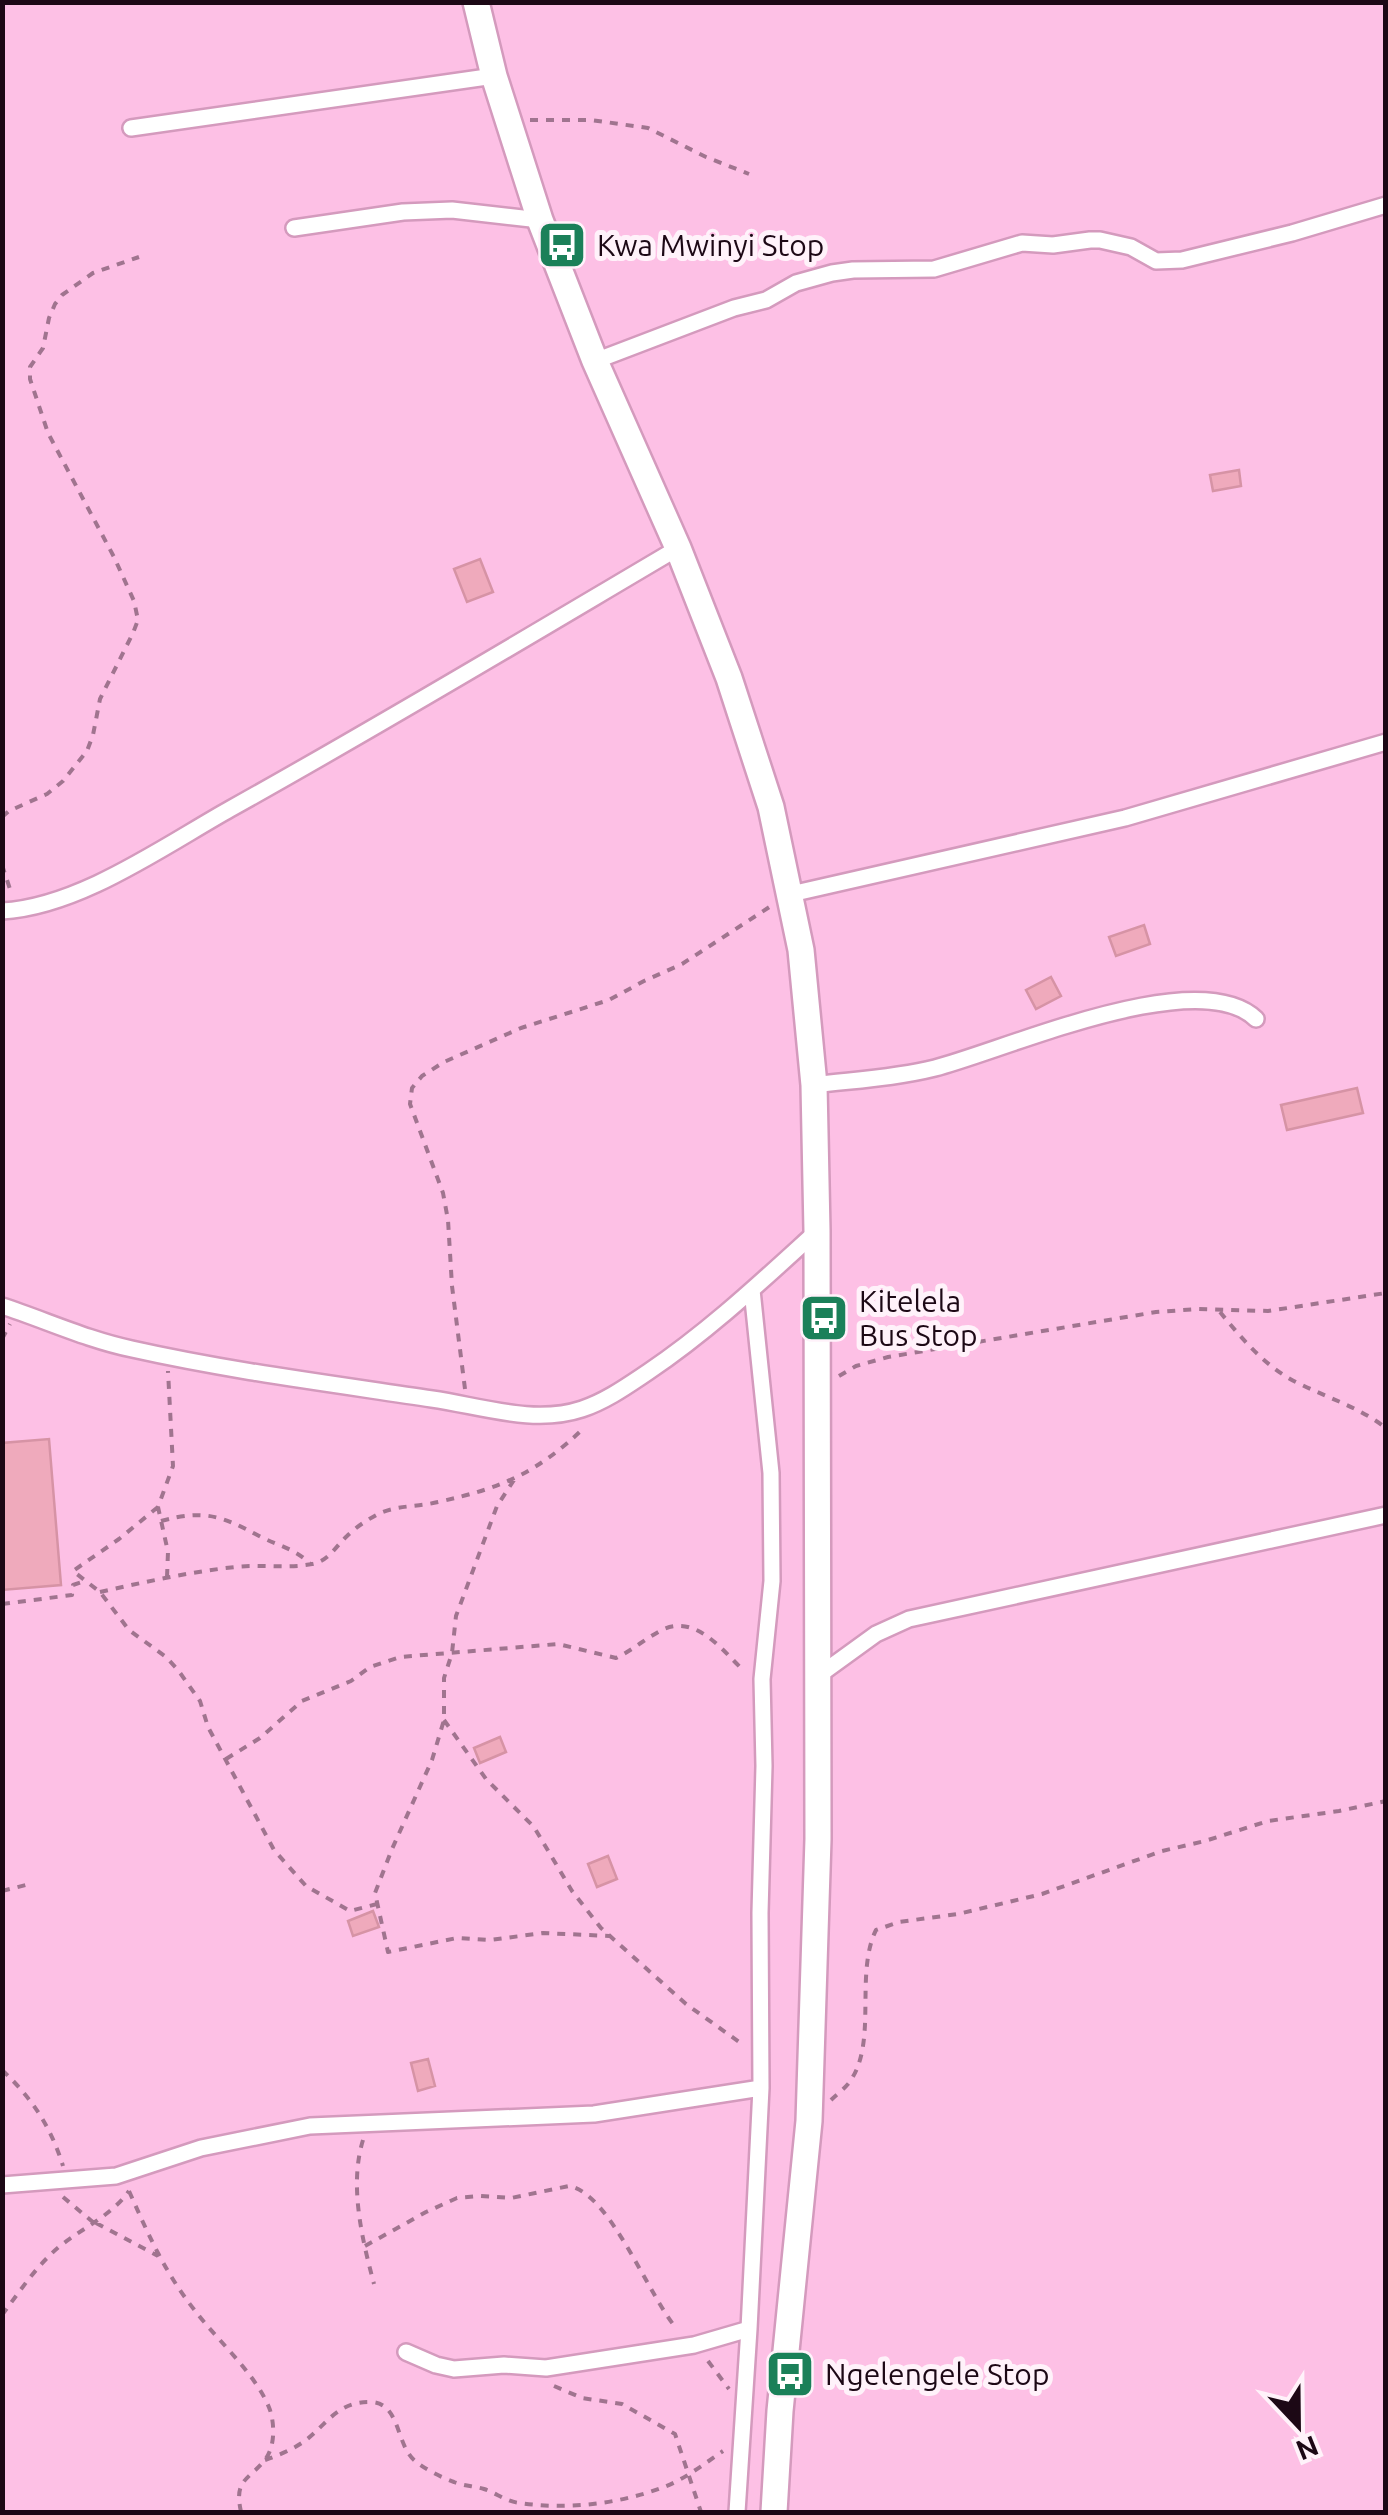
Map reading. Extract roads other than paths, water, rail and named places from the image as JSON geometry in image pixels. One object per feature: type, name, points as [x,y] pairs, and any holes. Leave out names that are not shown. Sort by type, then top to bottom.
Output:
[{"type":"highway","points":[[476,2],[494,76],[540,220],[729,678],[765,788],[801,950],[814,1085],[817,1231],[818,1838],[809,2121],[780,2411],[774,2512]]},
{"type":"street","points":[[131,128],[494,76]]},
{"type":"street","points":[[596,362],[734,308],[766,300],[796,283],[832,274],[934,270],[1022,243],[1053,245],[1100,240],[1131,248],[1156,261],[1182,260],[1386,205]]},
{"type":"street","points":[[294,228],[402,212],[452,210],[540,220]]},
{"type":"street","points":[[10,911],[60,900],[138,861],[678,548]]},
{"type":"street","points":[[791,894],[1125,818],[1386,742]]},
{"type":"street","points":[[814,1085],[931,1069],[1102,1016],[1177,1000],[1206,999],[1229,1004],[1246,1009],[1256,1019]]},
{"type":"street","points":[[2,1306],[130,1349],[310,1381],[554,1416],[616,1394],[677,1352],[817,1231]]},
{"type":"street","points":[[737,2512],[760,2088],[762,1687],[772,1581],[771,1473],[752,1290]]},
{"type":"street","points":[[818,1676],[876,1634],[909,1619],[1386,1515]]},
{"type":"street","points":[[2,2186],[116,2176],[201,2148],[310,2126],[594,2114],[760,2088]]},
{"type":"street","points":[[406,2352],[454,2369],[504,2365],[535,2369],[694,2346],[749,2328]]},
{"type":"place","name":"Kwa Mwinyi Stop","points":[[562,245]]},
{"type":"place","name":"Kitelela Bus Stop","points":[[824,1318]]},
{"type":"place","name":"Ngelengele Stop","points":[[790,2374]]}]
